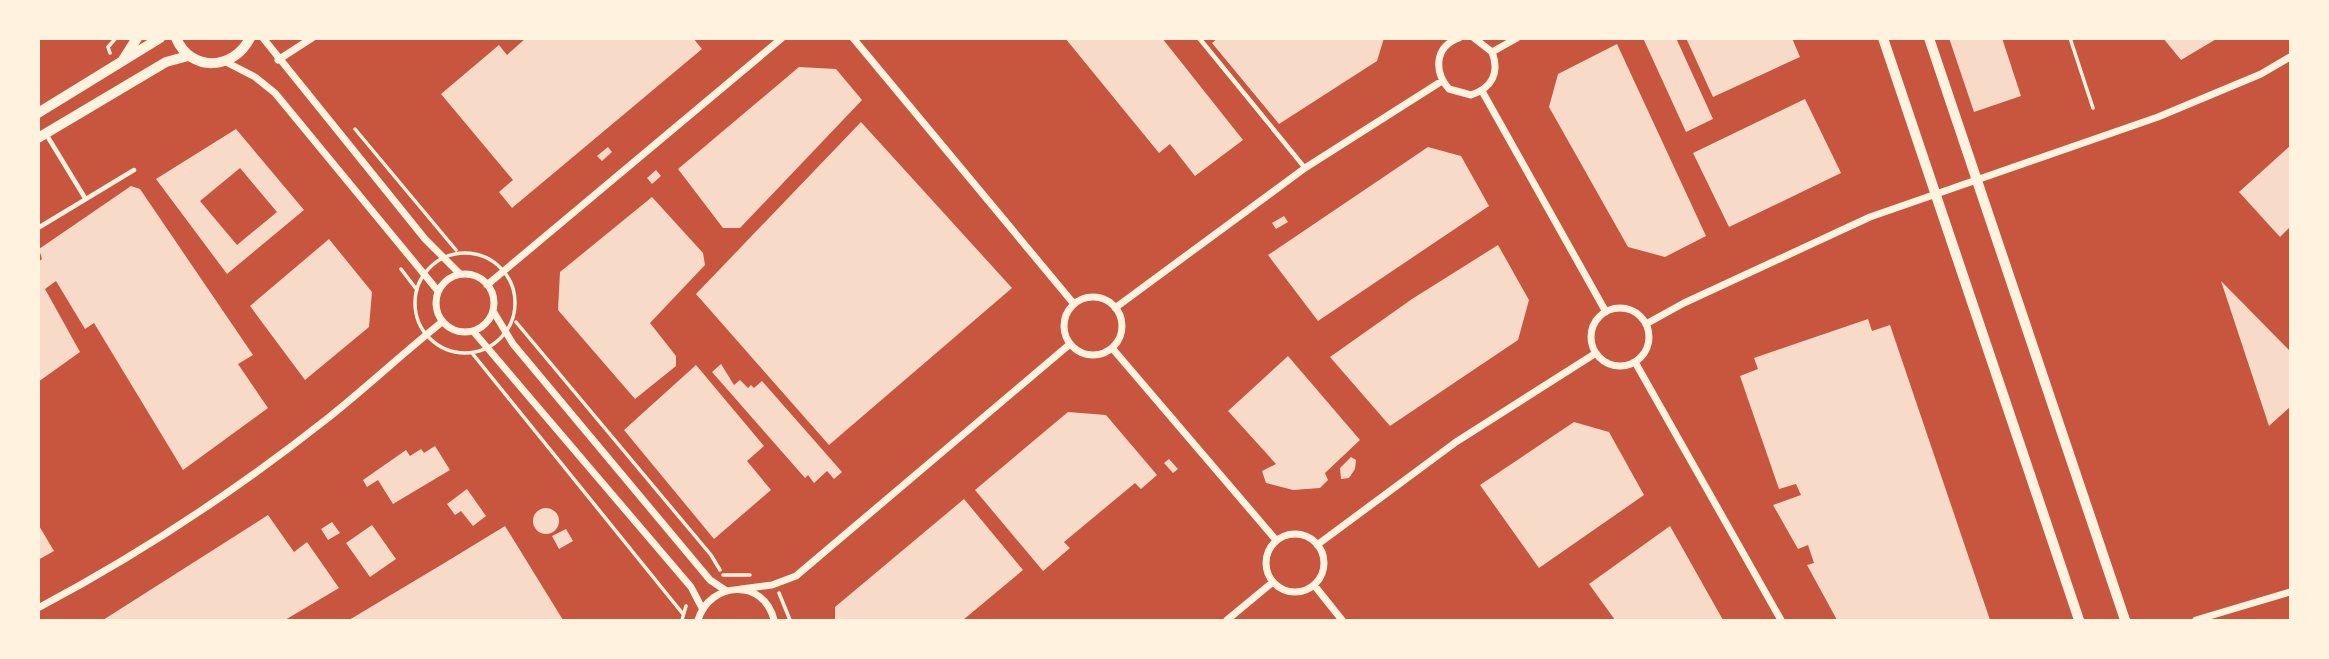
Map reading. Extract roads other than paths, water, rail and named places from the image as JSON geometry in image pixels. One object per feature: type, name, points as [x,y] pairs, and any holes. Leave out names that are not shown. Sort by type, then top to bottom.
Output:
[{"type":"street","points":[[117,67],[137,38]]},
{"type":"street","points":[[38,113],[117,67],[160,38]]},
{"type":"street","points":[[176,38],[188,56],[202,63],[226,62],[237,56],[250,38]]},
{"type":"street","points":[[263,38],[278,60],[442,259],[460,274],[475,276],[487,285],[494,302],[493,311],[485,324],[472,331],[456,331],[442,322],[435,307],[438,291],[447,280],[460,274]]},
{"type":"street","points":[[278,60],[312,38]]},
{"type":"street","points":[[487,285],[782,38]]},
{"type":"street","points":[[853,38],[1074,303]]},
{"type":"street","points":[[1455,39],[1446,47],[1438,63],[1442,81],[1460,94],[1482,91],[1494,78],[1495,60],[1492,52],[1474,38]]},
{"type":"street","points":[[1492,52],[1517,38]]},
{"type":"street","points":[[1883,38],[2079,621]]},
{"type":"street","points":[[1929,38],[2125,621]]},
{"type":"street","points":[[42,136],[166,62],[188,56]]},
{"type":"street","points":[[1646,324],[1684,303],[1870,217],[2206,99],[2262,74],[2291,57]]},
{"type":"street","points":[[226,62],[255,77],[275,93],[438,291]]},
{"type":"street","points":[[1115,307],[1305,168],[1442,81]]},
{"type":"street","points":[[1482,91],[1606,312]]},
{"type":"street","points":[[1095,297],[1115,307],[1122,324],[1118,341],[1112,348],[1095,355],[1077,351],[1070,344],[1063,323],[1074,303],[1095,297]]},
{"type":"street","points":[[1624,309],[1641,317],[1646,324],[1649,333],[1647,350],[1635,362],[1614,366],[1596,353],[1592,344],[1594,326],[1606,312],[1624,309]]},
{"type":"street","points":[[493,311],[505,334],[710,580],[725,590]]},
{"type":"street","points":[[38,608],[93,579],[201,511],[328,418],[442,322]]},
{"type":"street","points":[[472,331],[691,587],[702,608]]},
{"type":"street","points":[[698,621],[708,600],[725,590],[772,585],[796,576],[1070,344]]},
{"type":"street","points":[[1112,348],[1276,540]]},
{"type":"street","points":[[1317,545],[1456,442],[1596,353]]},
{"type":"street","points":[[1635,362],[1781,621]]},
{"type":"street","points":[[1293,534],[1302,535],[1317,545],[1324,565],[1314,585],[1293,592],[1282,589],[1273,582],[1265,565],[1270,547],[1276,540],[1293,534]]},
{"type":"street","points":[[1227,621],[1273,582]]},
{"type":"street","points":[[1314,585],[1342,621]]},
{"type":"street","points":[[741,589],[765,601],[774,621]]},
{"type":"street","points":[[2196,621],[2291,592]]},
{"type":"lane","points":[[1199,38],[1305,168]]},
{"type":"lane","points":[[42,136],[85,198]]},
{"type":"lane","points":[[38,228],[134,170]]}]
